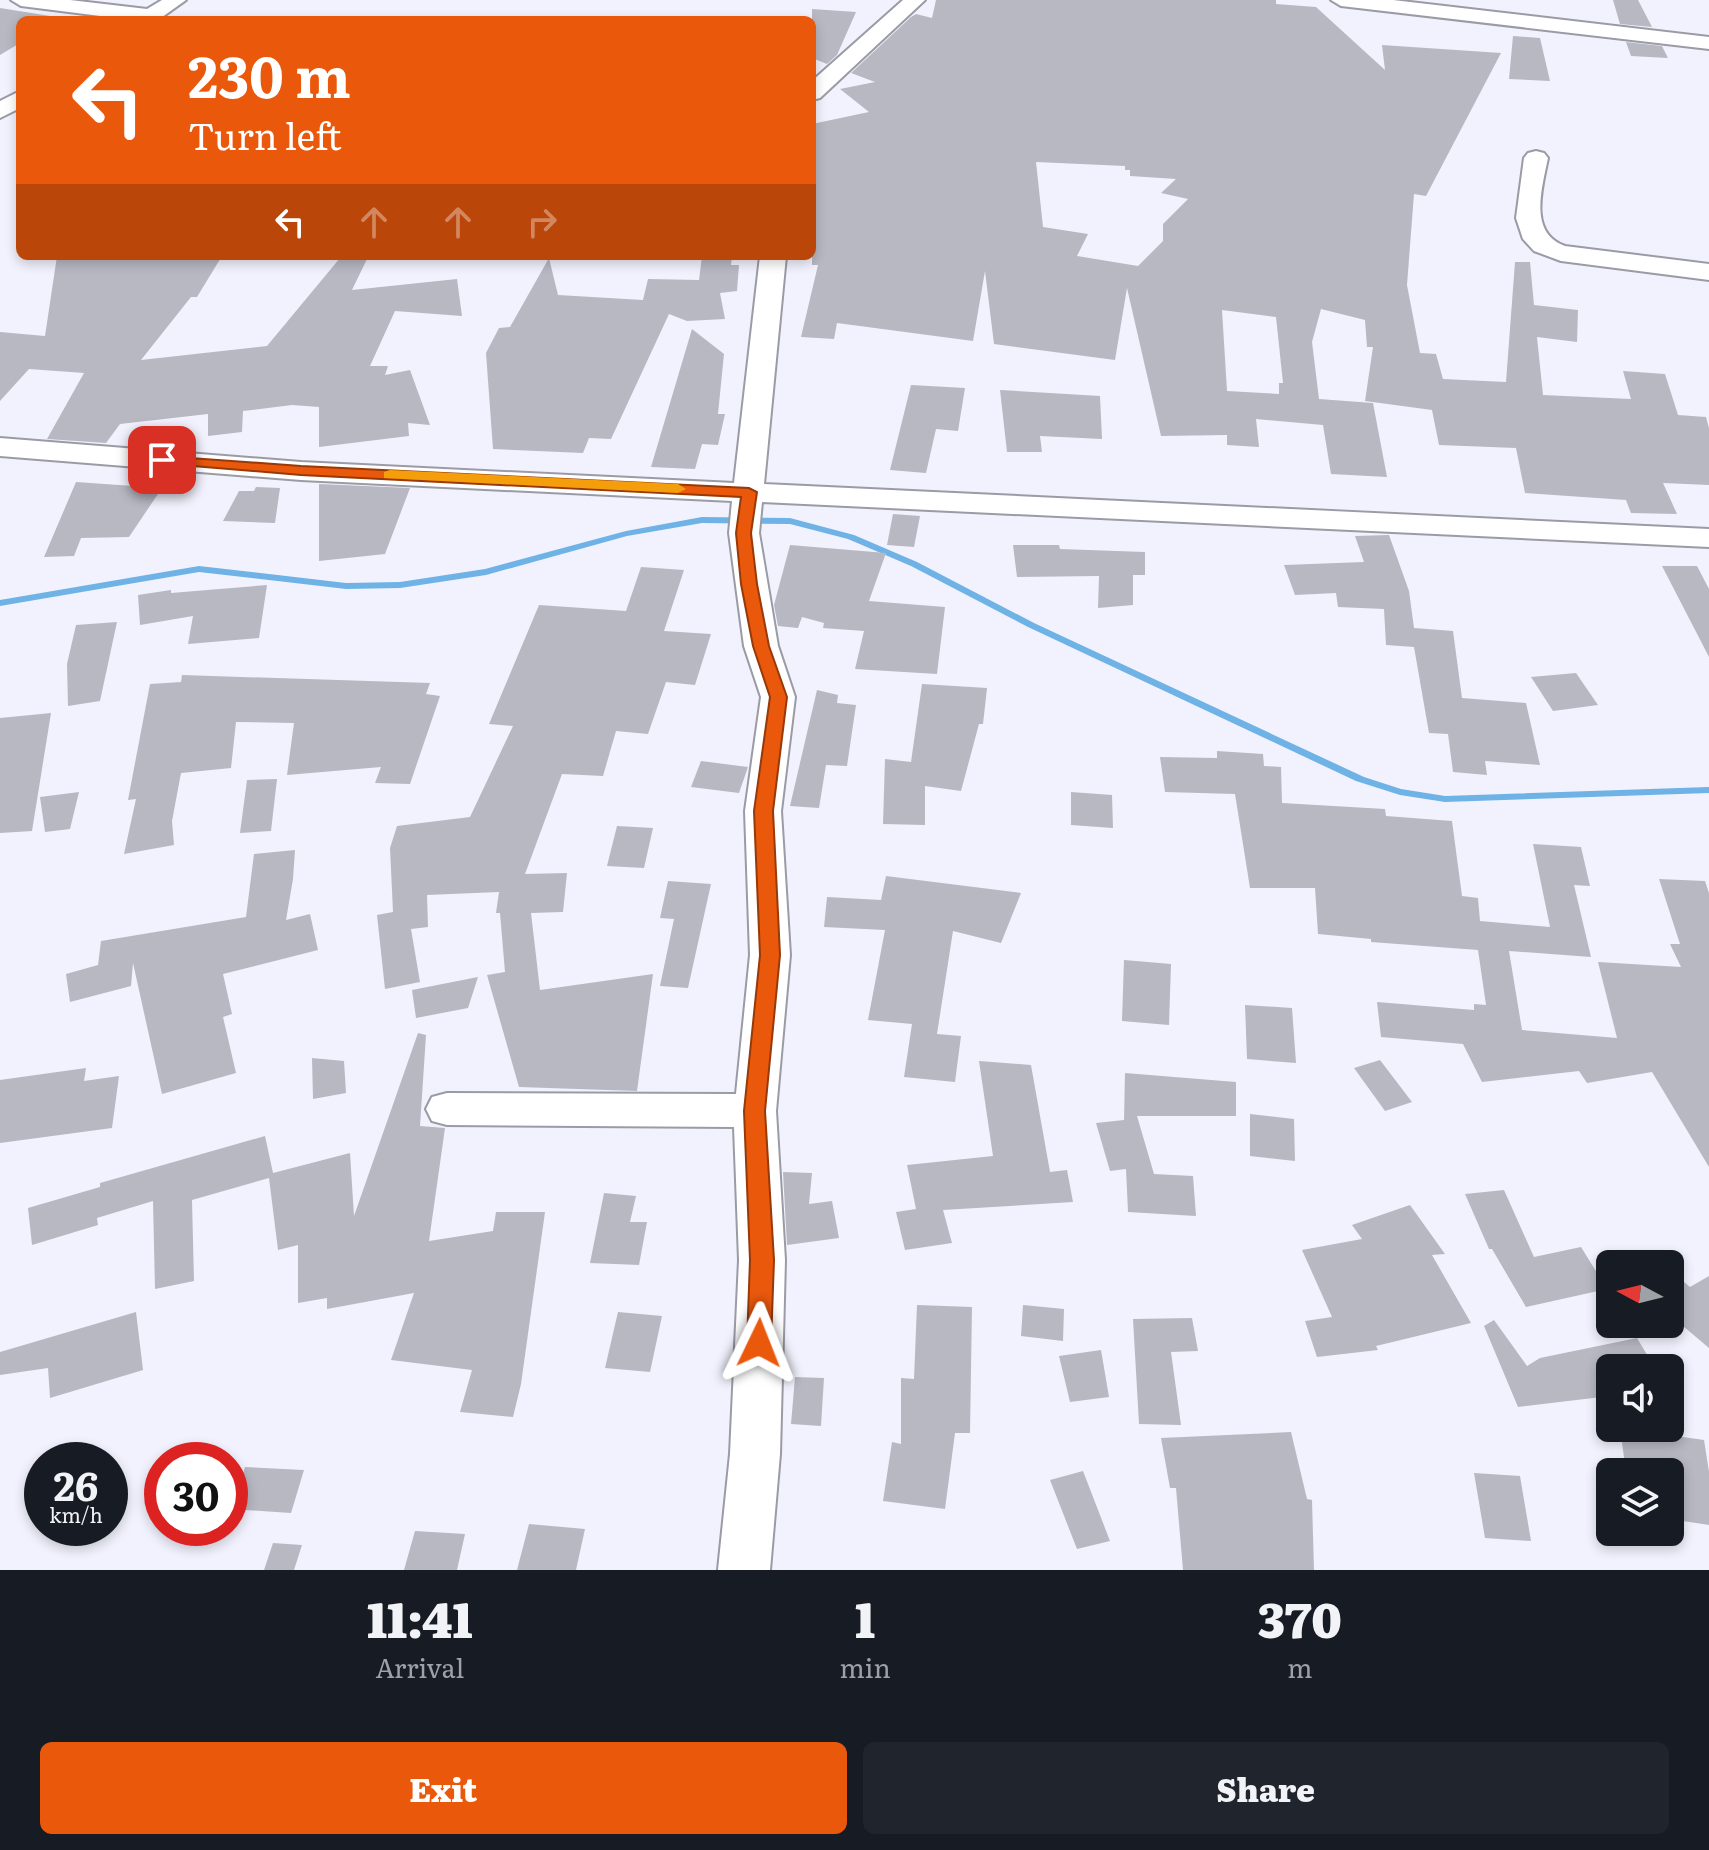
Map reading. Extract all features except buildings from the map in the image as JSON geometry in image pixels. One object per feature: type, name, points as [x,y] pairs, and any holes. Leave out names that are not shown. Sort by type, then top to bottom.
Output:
[{"type":"street","points":[[21,0],[133,16]]},
{"type":"street","points":[[150,16],[176,0]]},
{"type":"street","points":[[816,89],[915,0]]},
{"type":"street","points":[[1341,0],[1709,43]]},
{"type":"street","points":[[1536,158],[1528,202],[1532,234],[1541,246],[1561,253],[1709,272]]},
{"type":"street","points":[[744,1570],[755,1454],[762,1260],[755,1111],[770,955],[763,811],[778,697],[761,646],[746,510],[773,260]]},
{"type":"street","points":[[0,447],[746,510],[1709,538]]},
{"type":"street","points":[[447,1109],[755,1111]]},
{"type":"waterway","points":[[0,603],[199,569],[346,586],[400,585],[486,572],[626,534],[702,520],[790,521],[851,537],[914,564],[1031,625],[1360,779],[1400,792],[1445,799],[1709,790]]},
{"type":"slow traffic","points":[[390,475],[678,489]]},
{"type":"route","points":[[162,460],[301,471],[749,492],[744,533],[749,584],[761,646],[778,697],[763,811],[770,955],[755,1111],[762,1260],[759,1343]]}]
